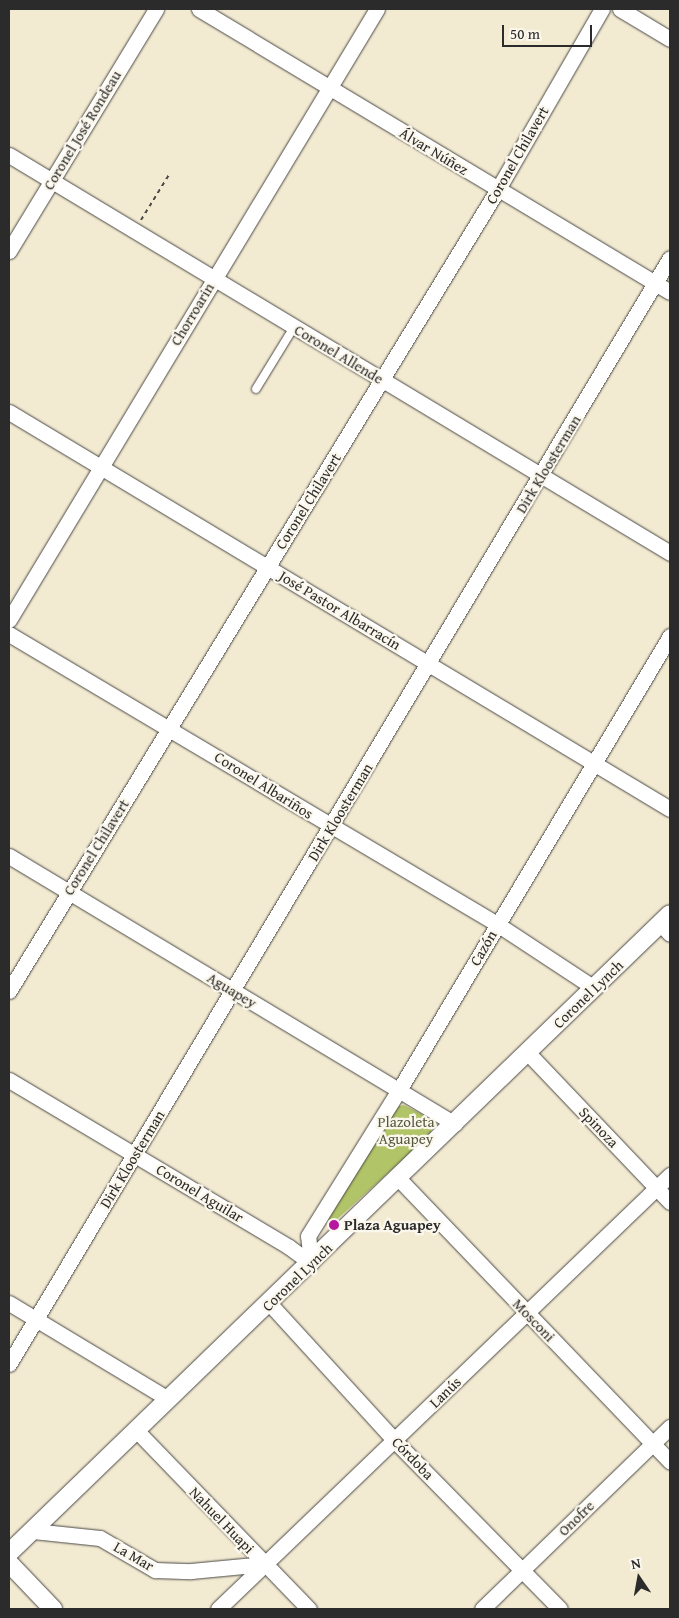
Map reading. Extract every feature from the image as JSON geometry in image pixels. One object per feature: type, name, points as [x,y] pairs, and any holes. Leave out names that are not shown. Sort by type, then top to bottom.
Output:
[{"type":"street","name":"Coronel José Rondeau","points":[[9,251],[156,9]]},
{"type":"street","name":"Álvar Núñez","points":[[199,9],[670,292]]},
{"type":"street","name":"Chorroarin","points":[[9,620],[213,278],[377,9]]},
{"type":"street","name":"Coronel Chilavert","points":[[9,991],[267,566],[383,380],[498,189],[602,9]]},
{"type":"street","points":[[620,9],[670,39]]},
{"type":"street","name":"Coronel Allende","points":[[9,155],[670,552]]},
{"type":"street","name":"Dirk Kloosterman","points":[[9,1364],[543,474],[670,258]]},
{"type":"street","name":"José Pastor Albarracín","points":[[9,412],[670,809]]},
{"type":"street","name":"Coronel Albariños","points":[[9,634],[497,924],[594,988]]},
{"type":"street","name":"Cazón","points":[[311,1263],[308,1236],[399,1090],[670,636]]},
{"type":"street","name":"Aguapey","points":[[9,856],[455,1124]]},
{"type":"street","name":"Coronel Lynch","points":[[9,1553],[168,1399],[270,1304],[527,1052],[594,988],[667,924]]},
{"type":"street","name":"Spinoza","points":[[527,1052],[670,1202]]},
{"type":"street","name":"Coronel Aguilar","points":[[9,1080],[135,1154],[311,1263]]},
{"type":"street","name":"Lanús","points":[[218,1609],[670,1174]]},
{"type":"street","name":"Mosconi","points":[[398,1178],[670,1462]]},
{"type":"street","points":[[9,1303],[168,1399]]},
{"type":"street","name":"Córdoba","points":[[270,1304],[395,1440],[560,1609]]},
{"type":"street","name":"Onofre","points":[[482,1609],[670,1427]]},
{"type":"street","name":"Nahuel Huapi","points":[[136,1430],[308,1609]]},
{"type":"street","name":"La Mar","points":[[33,1531],[100,1538],[155,1570],[191,1571],[265,1564]]},
{"type":"street","points":[[9,1564],[53,1609]]},
{"type":"lane","points":[[256,388],[294,327]]},
{"type":"path","points":[[134,231],[170,173]]},
{"type":"green space","name":"Plazoleta Aguapey","points":[[404,1105],[431,1119],[431,1134],[333,1223],[329,1221],[327,1217],[395,1107]]},
{"type":"place","name":"Plaza Aguapey","points":[[334,1225]]}]
